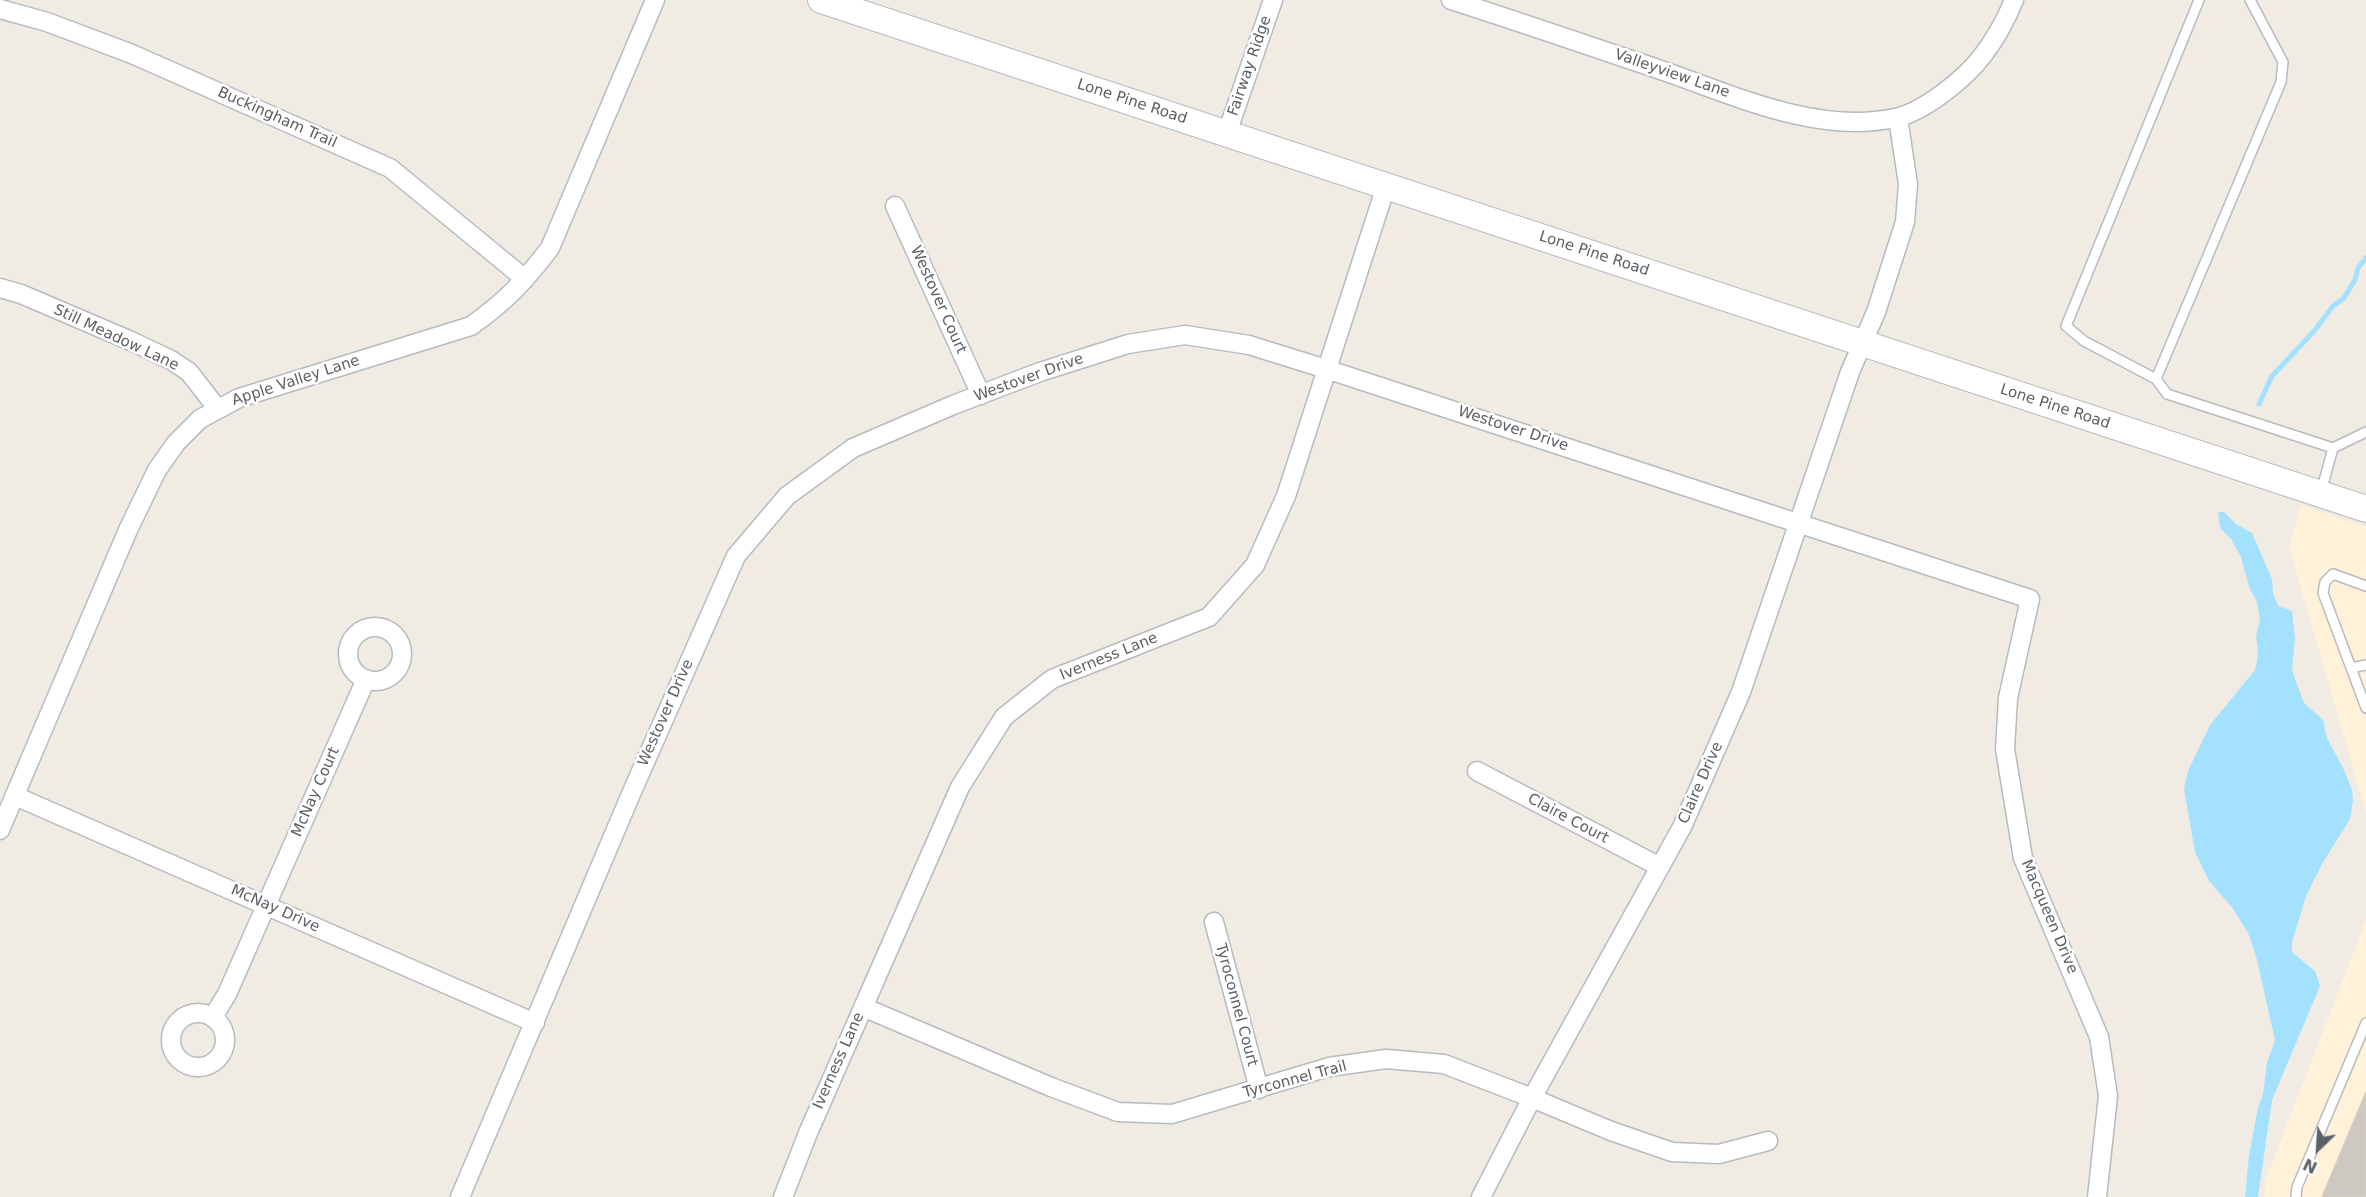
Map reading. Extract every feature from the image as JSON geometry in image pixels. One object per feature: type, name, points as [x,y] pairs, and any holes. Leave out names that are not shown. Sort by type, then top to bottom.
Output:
[{"type":"street","name":"Apple Valley Lane","points":[[0,830],[128,530],[157,470],[176,442],[200,419],[238,398],[471,326],[499,306],[550,248],[655,0]]},
{"type":"street","name":"Lone Pine Road","points":[[821,0],[2366,509]]},
{"type":"street","name":"Fairway Ridge","points":[[1227,133],[1273,0]]},
{"type":"street","name":"Valleyview Lane","points":[[1451,0],[1794,114],[1865,122],[1898,118],[1925,105],[1952,86],[1982,57],[2004,22],[2014,0]]},
{"type":"street","name":"Buckingham Trail","points":[[0,9],[47,22],[132,54],[390,168],[525,279]]},
{"type":"street","name":"Claire Drive","points":[[1481,1197],[1532,1098],[1682,827],[1741,692],[1797,523],[1862,344],[1876,312],[1905,222],[1908,184],[1898,118]]},
{"type":"street","name":"Iverness Lane","points":[[783,1197],[808,1133],[960,787],[1004,717],[1052,679],[1209,617],[1255,565],[1286,496],[1386,186]]},
{"type":"street","name":"Westover Court","points":[[895,206],[981,394]]},
{"type":"street","name":"Still Meadow Lane","points":[[0,288],[21,294],[171,360],[189,372],[217,408]]},
{"type":"street","name":"Westover Drive","points":[[460,1197],[631,794],[736,556],[787,496],[853,448],[981,394],[1040,372],[1128,344],[1185,335],[1249,345],[2030,599]]},
{"type":"street","name":"Macqueen Drive","points":[[2030,599],[2008,698],[2005,749],[2024,858],[2099,1036],[2108,1096],[2097,1197]]},
{"type":"street","name":"McNay Court","points":[[213,1017],[227,994],[267,906],[366,679]]},
{"type":"street","name":"Claire Court","points":[[1477,771],[1660,867]]},
{"type":"street","name":"McNay Drive","points":[[15,796],[534,1023]]},
{"type":"street","name":"Tyroconnel Court","points":[[1214,922],[1259,1089]]},
{"type":"street","name":"Tyrconnel Trail","points":[[863,1007],[1051,1087],[1118,1112],[1172,1114],[1329,1067],[1386,1059],[1444,1064],[1611,1131],[1672,1152],[1719,1154],[1768,1141]]},
{"type":"lane","points":[[2199,0],[2066,326],[2084,341],[2156,379],[2167,394],[2333,448],[2366,432]]},
{"type":"lane","points":[[2156,379],[2280,82],[2283,62],[2250,0]]},
{"type":"lane","points":[[2320,494],[2333,448]]},
{"type":"lane","points":[[2366,586],[2333,574],[2325,582],[2323,594],[2366,708]]},
{"type":"lane","points":[[2351,668],[2366,665]]},
{"type":"lane","points":[[2296,1197],[2297,1187],[2366,1023]]},
{"type":"shaded area","points":[[2301,505],[2366,527],[2366,812],[2289,547]]},
{"type":"shaded area","points":[[2366,920],[2366,1197],[2264,1197],[2266,1179]]},
{"type":"water","points":[[2218,512],[2224,512],[2236,524],[2252,533],[2272,579],[2273,593],[2278,606],[2292,611],[2295,639],[2292,669],[2296,682],[2304,703],[2323,720],[2327,738],[2352,790],[2353,801],[2350,819],[2322,864],[2306,896],[2292,942],[2292,952],[2315,971],[2320,986],[2272,1100],[2258,1197],[2245,1197],[2249,1155],[2263,1094],[2267,1063],[2275,1040],[2256,956],[2248,933],[2231,906],[2209,881],[2195,852],[2184,789],[2188,771],[2210,725],[2255,670],[2257,661],[2256,637],[2260,619],[2257,602],[2249,587],[2241,557],[2231,539],[2220,528]]},
{"type":"building","points":[[2366,1092],[2366,1197],[2322,1197]]},
{"type":"waterway","points":[[2259,404],[2272,376],[2315,330],[2333,306],[2344,298],[2355,280],[2358,268],[2366,258]]}]
